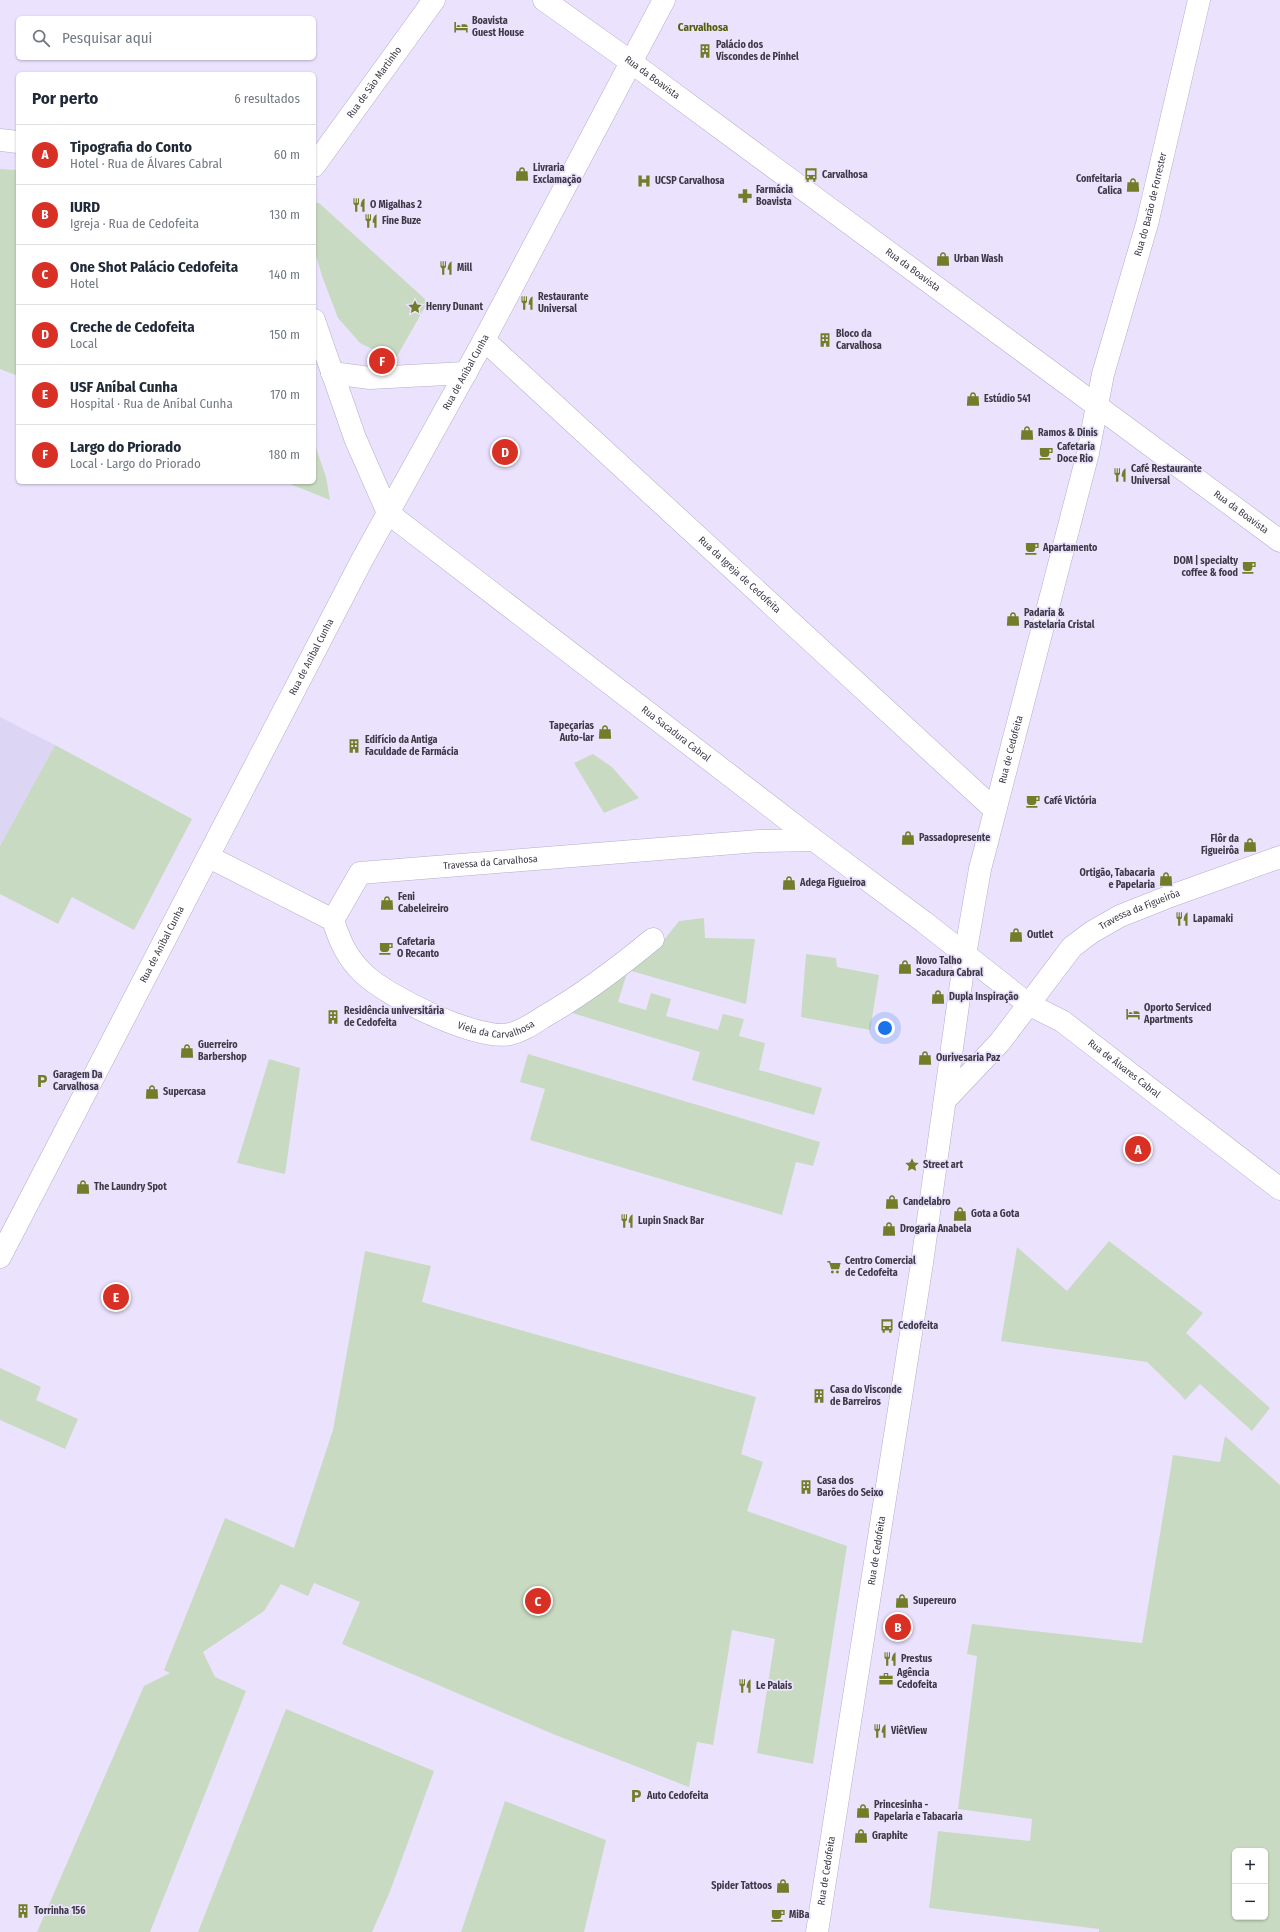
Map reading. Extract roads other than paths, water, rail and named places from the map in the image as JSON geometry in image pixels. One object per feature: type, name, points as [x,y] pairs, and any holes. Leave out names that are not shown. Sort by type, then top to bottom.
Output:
[{"type":"street","name":"Rua de São Martinho","points":[[316,163],[434,0]]},
{"type":"street","name":"Rua da Boavista","points":[[544,0],[631,62],[1280,541]]},
{"type":"street","name":"Rua de Aníbal Cunha","points":[[0,1257],[388,513],[426,448],[664,0]]},
{"type":"street","name":"Rua do Barão de Forrester","points":[[1098,406],[1103,374],[1147,224],[1199,0]]},
{"type":"street","points":[[0,140],[16,142]]},
{"type":"street","points":[[316,326],[355,438],[388,513]]},
{"type":"street","name":"Rua da Igreja de Cedofeita","points":[[484,340],[995,810]]},
{"type":"street","points":[[332,373],[370,378],[466,373]]},
{"type":"street","name":"Rua de Cedofeita","points":[[817,1932],[915,1308],[947,1098],[965,954],[980,869],[1088,453],[1098,406]]},
{"type":"street","name":"Rua Sacadura Cabral","points":[[388,513],[965,954]]},
{"type":"street","name":"Travessa da Carvalhosa","points":[[333,920],[360,873],[759,841],[814,840]]},
{"type":"street","points":[[209,857],[333,920]]},
{"type":"street","name":"Travessa da Figueirôa","points":[[1028,1004],[1072,947],[1105,923],[1168,897],[1280,857]]},
{"type":"street","name":"Viela da Carvalhosa","points":[[333,920],[342,948],[364,975],[420,1010],[450,1022],[494,1034],[509,1034],[522,1030],[557,1010],[617,968],[653,939]]},
{"type":"street","name":"Rua de Álvares Cabral","points":[[965,954],[1028,1004],[1062,1021],[1280,1189]]},
{"type":"street","points":[[947,1098],[1000,1042],[1028,1004]]},
{"type":"place","name":"Boavista Guest House","points":[[461,27]]},
{"type":"place","name":"Palácio dos Viscondes de Pinhel","points":[[705,51]]},
{"type":"place","name":"Livraria Exclamação","points":[[522,174]]},
{"type":"place","name":"Carvalhosa","points":[[811,175]]},
{"type":"place","name":"UCSP Carvalhosa","points":[[644,181]]},
{"type":"place","name":"Confeitaria Calica","points":[[1133,185]]},
{"type":"place","name":"Farmácia Boavista","points":[[745,196]]},
{"type":"place","name":"O Migalhas 2","points":[[359,205]]},
{"type":"place","name":"Fine Buze","points":[[371,221]]},
{"type":"place","name":"Urban Wash","points":[[943,259]]},
{"type":"place","name":"Mill","points":[[446,268]]},
{"type":"place","name":"Restaurante Universal","points":[[527,303]]},
{"type":"place","name":"Henry Dunant","points":[[415,307]]},
{"type":"place","name":"Bloco da Carvalhosa","points":[[825,340]]},
{"type":"place","name":"Largo do Priorado","points":[[382,361]]},
{"type":"place","name":"Estúdio 541","points":[[973,399]]},
{"type":"place","name":"Ramos & Dinis","points":[[1027,433]]},
{"type":"place","name":"Creche de Cedofeita","points":[[505,452]]},
{"type":"place","name":"Cafetaria Doce Rio","points":[[1046,453]]},
{"type":"place","name":"Café Restaurante Universal","points":[[1120,475]]},
{"type":"place","name":"Apartamento","points":[[1032,548]]},
{"type":"place","name":"DOM | specialty coffee & food","points":[[1249,567]]},
{"type":"place","name":"Padaria & Pastelaria Cristal","points":[[1013,619]]},
{"type":"place","name":"Tapeçarias Auto-lar","points":[[605,732]]},
{"type":"place","name":"Edifício da Antiga Faculdade de Farmácia","points":[[354,746]]},
{"type":"place","name":"Café Victória","points":[[1033,801]]},
{"type":"place","name":"Passadopresente","points":[[908,838]]},
{"type":"place","name":"Flôr da Figueirôa","points":[[1250,845]]},
{"type":"place","name":"Ortigão, Tabacaria e Papelaria","points":[[1166,879]]},
{"type":"place","name":"Adega Figueiroa","points":[[789,883]]},
{"type":"place","name":"Feni Cabeleireiro","points":[[387,903]]},
{"type":"place","name":"Lapamaki","points":[[1182,919]]},
{"type":"place","name":"Outlet","points":[[1016,935]]},
{"type":"place","name":"Cafetaria O Recanto","points":[[386,948]]},
{"type":"place","name":"Novo Talho Sacadura Cabral","points":[[905,967]]},
{"type":"place","name":"Dupla Inspiração","points":[[938,997]]},
{"type":"place","name":"Oporto Serviced Apartments","points":[[1133,1014]]},
{"type":"place","name":"Residência universitária de Cedofeita","points":[[333,1017]]},
{"type":"place","name":"Guerreiro Barbershop","points":[[187,1051]]},
{"type":"place","name":"Ourivesaria Paz","points":[[925,1058]]},
{"type":"place","name":"Garagem Da Carvalhosa","points":[[42,1081]]},
{"type":"place","name":"Supercasa","points":[[152,1092]]},
{"type":"place","name":"Tipografia do Conto","points":[[1138,1149]]},
{"type":"place","name":"Street art","points":[[912,1165]]},
{"type":"place","name":"The Laundry Spot","points":[[83,1187]]},
{"type":"place","name":"Candelabro","points":[[892,1202]]},
{"type":"place","name":"Gota a Gota","points":[[960,1214]]},
{"type":"place","name":"Lupin Snack Bar","points":[[627,1221]]},
{"type":"place","name":"Drogaria Anabela","points":[[889,1229]]},
{"type":"place","name":"Centro Comercial de Cedofeita","points":[[834,1267]]},
{"type":"place","name":"USF Aníbal Cunha","points":[[116,1297]]},
{"type":"place","name":"Cedofeita","points":[[887,1326]]},
{"type":"place","name":"Casa do Visconde de Barreiros","points":[[819,1396]]},
{"type":"place","name":"Casa dos Barões do Seixo","points":[[806,1487]]},
{"type":"place","name":"One Shot Palácio Cedofeita","points":[[538,1601]]},
{"type":"place","name":"Supereuro","points":[[902,1601]]},
{"type":"place","name":"IURD","points":[[898,1627]]},
{"type":"place","name":"Prestus","points":[[890,1659]]},
{"type":"place","name":"Agência Cedofeita","points":[[886,1679]]},
{"type":"place","name":"Le Palais","points":[[745,1686]]},
{"type":"place","name":"ViêtView","points":[[880,1731]]},
{"type":"place","name":"Auto Cedofeita","points":[[636,1796]]},
{"type":"place","name":"Princesinha - Papelaria e Tabacaria","points":[[863,1811]]},
{"type":"place","name":"Graphite","points":[[861,1836]]},
{"type":"place","name":"Spider Tattoos","points":[[783,1886]]},
{"type":"place","name":"Torrinha 156","points":[[23,1911]]},
{"type":"place","name":"MiBa","points":[[778,1915]]},
{"type":"district","name":"Carvalhosa","points":[[703,27]]}]
